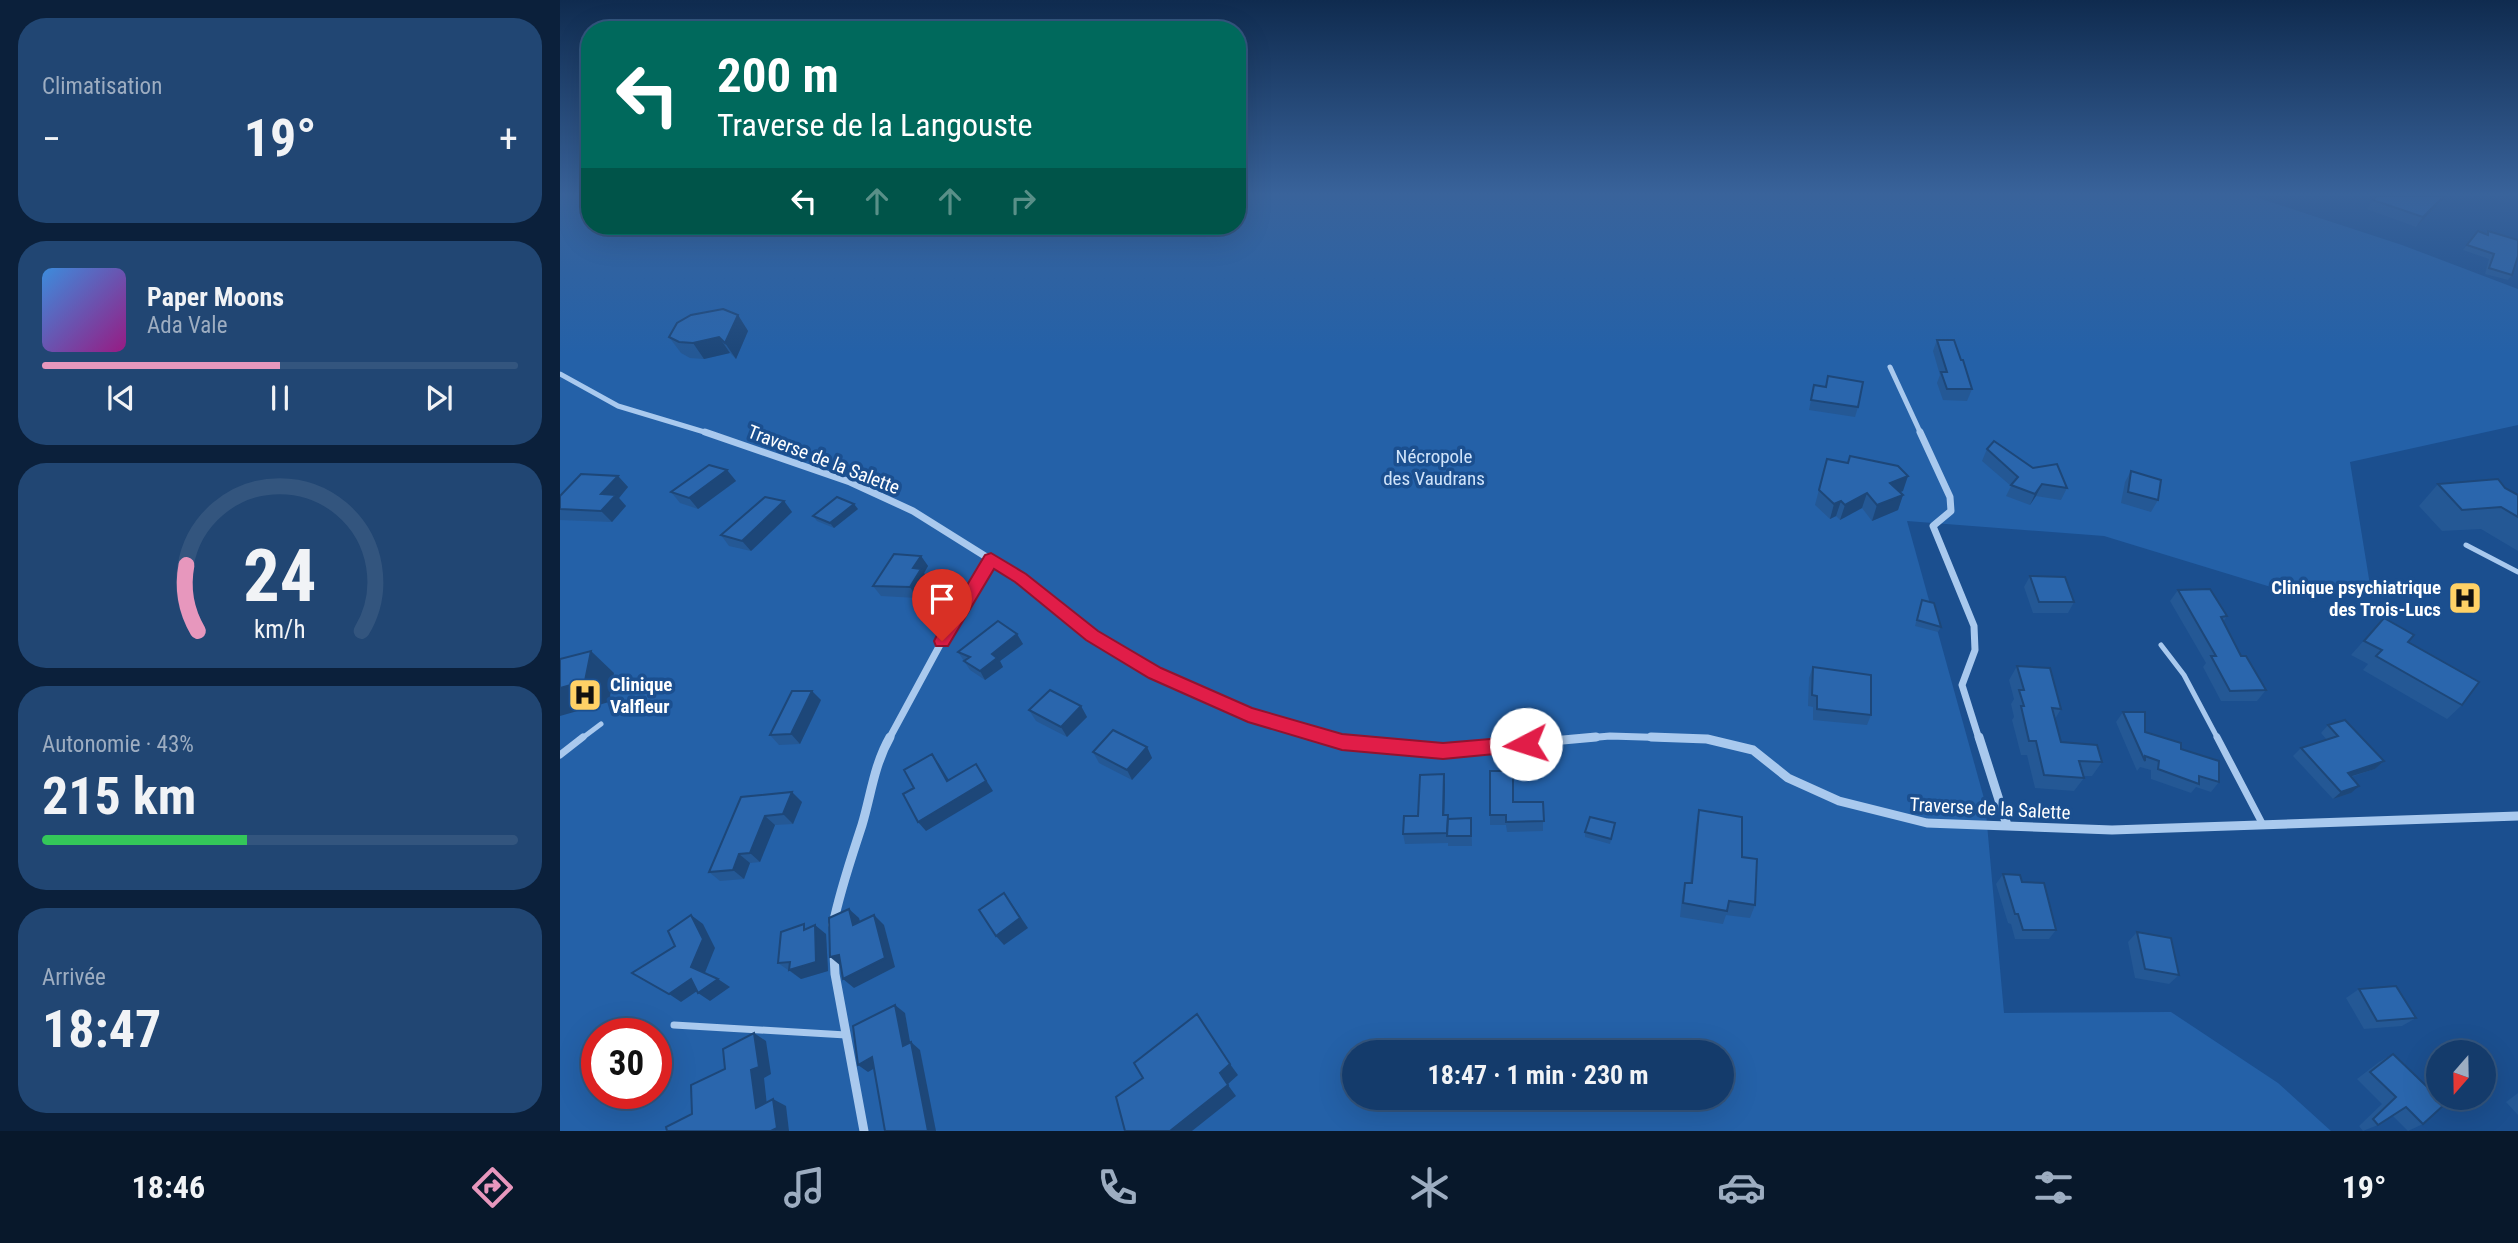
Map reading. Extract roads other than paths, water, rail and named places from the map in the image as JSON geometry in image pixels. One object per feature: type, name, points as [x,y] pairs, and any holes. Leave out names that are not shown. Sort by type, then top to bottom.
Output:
[{"type":"street","points":[[1890,366],[1950,497],[1951,511],[1933,526],[1974,626],[1977,643],[1974,659],[1962,685],[2007,825]]},
{"type":"street","name":"Traverse de la Salette","points":[[560,374],[618,406],[725,438],[850,482],[913,511],[1020,578],[1092,636],[1155,673],[1248,714],[1342,742],[1443,751],[1610,736],[1707,739],[1753,750],[1788,778],[1839,801],[1927,823],[2112,830],[2518,816]]},
{"type":"street","points":[[833,936],[832,924],[841,884],[862,824],[878,759],[961,606],[991,559]]},
{"type":"street","points":[[834,949],[835,974],[864,1131]]},
{"type":"lane","points":[[2466,545],[2518,572]]},
{"type":"lane","points":[[2161,645],[2184,675],[2263,825]]},
{"type":"lane","points":[[560,755],[601,724]]},
{"type":"lane","points":[[674,1025],[846,1035]]},
{"type":"place","name":"Clinique psychiatrique des Trois-Lucs","points":[[2465,598]]},
{"type":"place","name":"Clinique Valfleur","points":[[585,695]]},
{"type":"park label","name":"Nécropole des Vaudrans","points":[[1434,467]]}]
